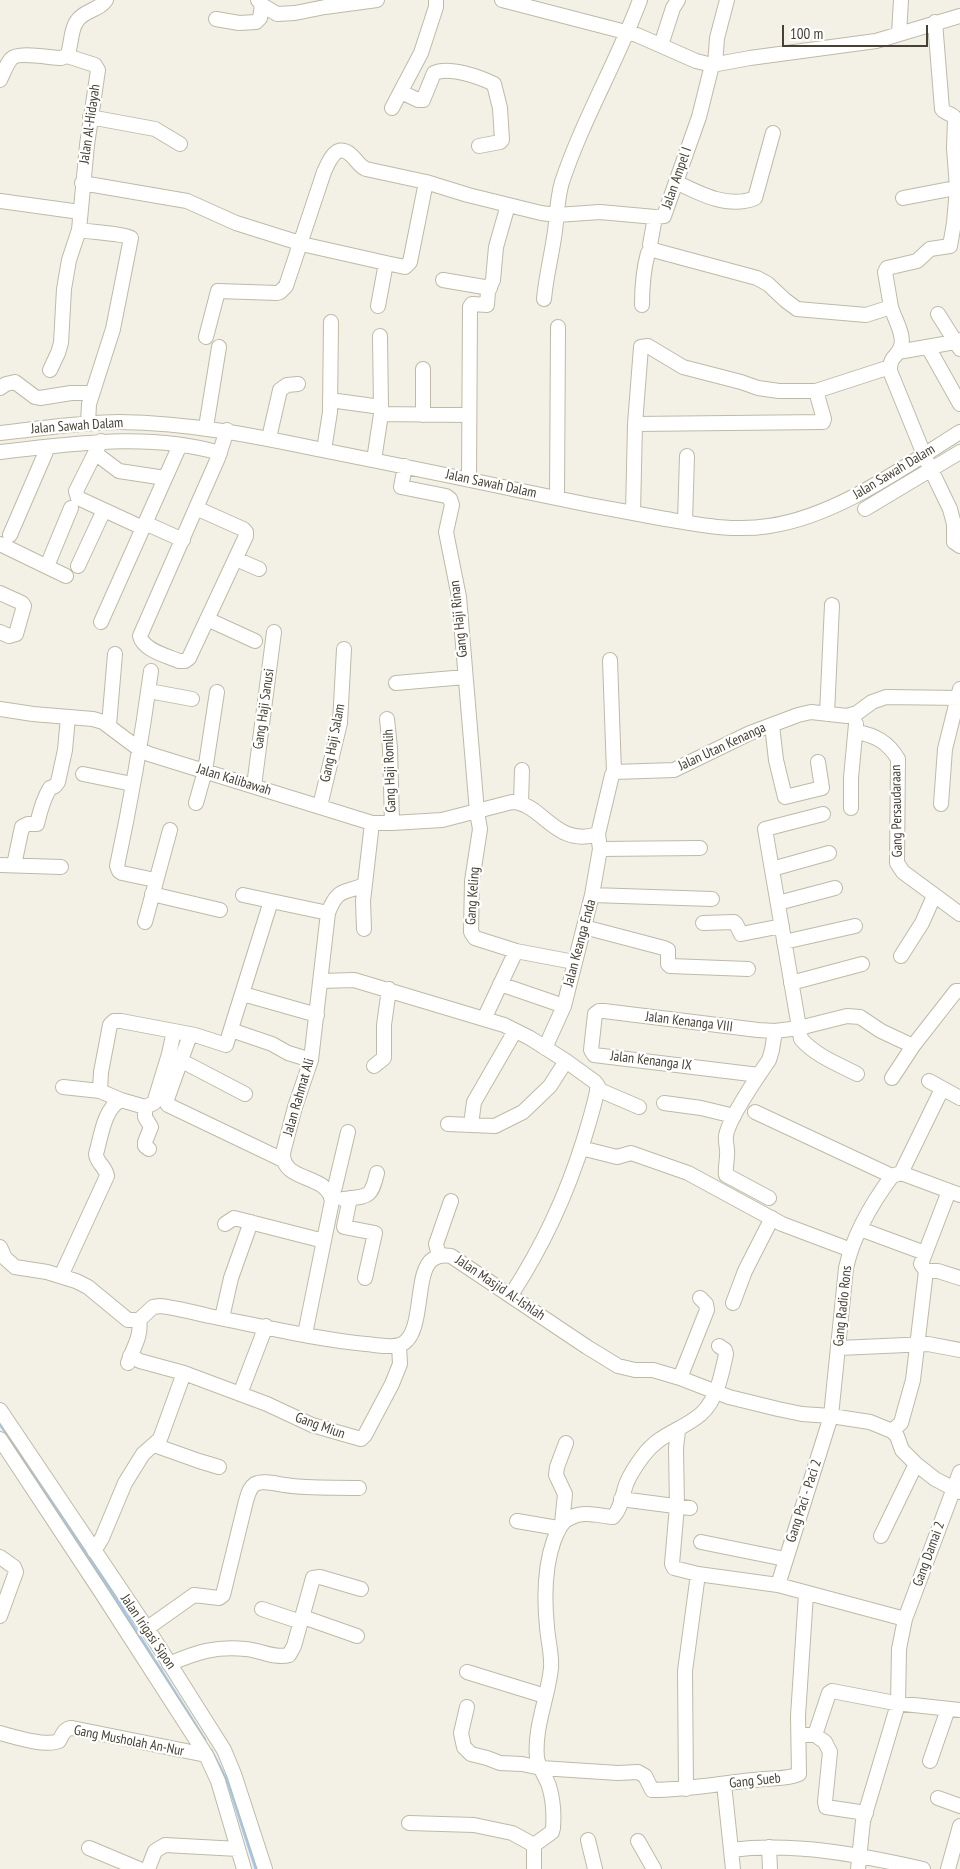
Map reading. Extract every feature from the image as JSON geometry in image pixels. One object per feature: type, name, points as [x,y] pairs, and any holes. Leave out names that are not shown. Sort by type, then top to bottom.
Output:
[{"type":"street","points":[[0,80],[6,58],[21,55],[61,58],[67,56],[76,22],[81,16],[103,5],[106,0]]},
{"type":"street","points":[[260,3],[278,14],[377,0]]},
{"type":"street","points":[[392,108],[421,53],[436,7],[436,0]]},
{"type":"street","points":[[505,0],[628,33],[696,61],[713,65],[750,58],[863,44],[960,16]]},
{"type":"street","points":[[544,299],[557,203],[562,183],[583,128],[628,33],[640,0]]},
{"type":"street","points":[[660,45],[673,8],[678,0]]},
{"type":"street","name":"Jalan Ampel I","points":[[301,243],[324,172],[334,152],[345,152],[366,169],[426,182],[468,195],[541,213],[600,212],[655,217],[664,216],[699,117],[713,65],[717,38],[727,0]]},
{"type":"street","points":[[899,34],[901,0]]},
{"type":"street","points":[[216,19],[239,23],[256,22],[260,18],[260,3]]},
{"type":"street","points":[[935,22],[942,109],[944,112],[953,114],[955,118],[954,148],[959,187],[954,223],[955,246],[930,249],[917,261],[887,268],[885,272],[891,307],[902,338],[901,346],[893,357],[890,372],[927,462],[950,509],[957,544]]},
{"type":"street","name":"Jalan Al-Hidayah","points":[[50,370],[58,353],[66,272],[79,230],[82,183],[98,70],[95,65],[67,56]]},
{"type":"street","points":[[401,92],[418,100],[423,100],[434,73],[440,70],[453,70],[494,84],[500,108],[502,140],[479,146]]},
{"type":"street","points":[[90,117],[155,128],[180,144]]},
{"type":"street","points":[[676,182],[699,193],[726,201],[746,201],[755,198],[773,133]]},
{"type":"street","points":[[82,183],[187,201],[236,223],[301,243],[403,267],[409,265],[426,182]]},
{"type":"street","points":[[903,198],[959,187]]},
{"type":"street","points":[[0,202],[80,212]]},
{"type":"street","points":[[469,480],[470,307],[472,304],[487,304],[490,288],[494,280],[496,245],[508,205]]},
{"type":"street","points":[[655,217],[650,245],[653,250],[757,278],[768,284],[784,300],[797,309],[866,315],[891,307]]},
{"type":"street","points":[[79,230],[101,234],[125,235],[131,238],[111,335],[89,404],[88,423]]},
{"type":"street","points":[[206,337],[218,291],[280,292],[286,286],[301,243]]},
{"type":"street","points":[[642,305],[644,269],[648,253],[653,250]]},
{"type":"street","points":[[378,306],[386,263]]},
{"type":"street","points":[[443,280],[490,288]]},
{"type":"street","points":[[898,352],[959,344],[938,314]]},
{"type":"street","points":[[324,450],[329,426],[331,322]]},
{"type":"street","points":[[557,498],[558,327]]},
{"type":"street","points":[[374,460],[381,411],[380,336]]},
{"type":"street","points":[[633,513],[635,424],[640,347],[644,345],[658,350],[683,367],[758,388],[779,391],[816,391],[890,367]]},
{"type":"street","points":[[206,427],[219,347]]},
{"type":"street","points":[[928,347],[960,404]]},
{"type":"street","points":[[423,369],[423,415]]},
{"type":"street","points":[[3,386],[14,382],[24,387],[35,397],[40,398],[71,393],[92,393]]},
{"type":"street","points":[[269,438],[280,390],[287,385],[298,384]]},
{"type":"street","points":[[635,424],[823,422],[824,419],[816,391]]},
{"type":"street","points":[[330,400],[381,411],[423,415],[469,415]]},
{"type":"street","name":"Jalan Sawah Dalam","points":[[0,433],[88,423],[155,423],[206,427],[224,441],[269,438],[633,513],[717,528],[745,529],[790,522],[816,513],[927,462],[960,432]]},
{"type":"street","points":[[0,452],[48,447],[98,447],[126,441],[180,445],[224,441],[196,508],[183,540],[140,636],[141,642],[146,646],[179,661],[185,661],[189,658],[246,536],[246,532],[196,508]]},
{"type":"street","points":[[101,622],[180,445]]},
{"type":"street","points":[[48,447],[5,540],[66,576]]},
{"type":"street","points":[[98,447],[119,471],[165,478]]},
{"type":"street","points":[[47,566],[74,502],[76,491],[98,447]]},
{"type":"street","points":[[865,509],[927,462],[960,452]]},
{"type":"street","points":[[685,522],[687,456]]},
{"type":"street","name":"Gang Haji Rinan","points":[[405,467],[401,484],[404,488],[446,496],[450,499],[452,505],[446,532],[458,592],[476,812]]},
{"type":"street","points":[[74,502],[78,498],[183,540]]},
{"type":"street","points":[[78,566],[104,510]]},
{"type":"street","points":[[236,559],[259,569]]},
{"type":"street","points":[[0,594],[22,603],[24,610],[16,634],[9,636],[0,632]]},
{"type":"street","points":[[826,714],[832,605]]},
{"type":"street","points":[[208,619],[255,641]]},
{"type":"street","name":"Gang Haji Sanusi","points":[[254,786],[274,632]]},
{"type":"street","name":"Gang Haji Salam","points":[[320,806],[340,723],[344,649]]},
{"type":"street","points":[[109,725],[115,654]]},
{"type":"street","points":[[476,812],[512,802],[521,803],[528,806],[550,825],[564,832],[579,836],[598,834],[614,772],[610,660]]},
{"type":"street","points":[[151,671],[132,784],[131,804],[117,866],[122,873],[154,887],[220,910]]},
{"type":"street","points":[[396,683],[465,678]]},
{"type":"street","points":[[148,691],[192,699]]},
{"type":"street","points":[[196,803],[205,771],[217,692]]},
{"type":"street","points":[[941,804],[945,749],[959,695]]},
{"type":"street","name":"Jalan Utan Kenanga","points":[[614,772],[674,770],[747,734],[804,713],[847,716],[856,713],[872,702],[886,697],[959,695]]},
{"type":"street","name":"Jalan Kalibawah","points":[[0,709],[93,719],[109,725],[139,749],[372,823],[442,820],[476,812]]},
{"type":"street","points":[[851,808],[851,778],[856,713]]},
{"type":"street","points":[[61,867],[7,865],[22,827],[28,824],[37,824],[41,806],[47,793],[50,788],[55,786],[59,778],[65,750],[68,717]]},
{"type":"street","name":"Gang Haji Romlih","points":[[387,719],[390,748],[392,823]]},
{"type":"street","points":[[772,725],[776,760],[785,797],[822,788],[818,762]]},
{"type":"street","name":"Gang Persaudaraan","points":[[856,732],[869,734],[886,743],[898,759],[897,863],[903,872],[960,914]]},
{"type":"street","points":[[521,803],[522,770]]},
{"type":"street","points":[[83,774],[132,784]]},
{"type":"street","name":"Gang Keling","points":[[476,812],[480,829],[472,881],[471,932],[475,938],[516,951],[574,962]]},
{"type":"street","points":[[769,1198],[726,1175],[725,1169],[726,1135],[734,1116],[786,1029],[791,983],[784,942],[775,927],[778,903],[766,829],[823,814]]},
{"type":"street","points":[[364,929],[364,885],[372,823]]},
{"type":"street","points":[[145,922],[170,830]]},
{"type":"street","name":"Jalan Keanga Enda","points":[[545,1048],[564,1006],[592,895],[600,849],[598,834]]},
{"type":"street","points":[[600,849],[700,848]]},
{"type":"street","points":[[772,869],[829,853]]},
{"type":"street","name":"Jalan Rahmat Ali","points":[[283,1160],[295,1107],[311,1060],[328,913],[331,905],[343,891],[364,885]]},
{"type":"street","points":[[778,903],[835,888]]},
{"type":"street","points":[[243,895],[328,913]]},
{"type":"street","points":[[592,895],[712,899]]},
{"type":"street","points":[[901,956],[922,923],[934,896]]},
{"type":"street","points":[[100,1091],[101,1072],[110,1025],[114,1021],[203,1037],[224,1045],[228,1043],[271,901]]},
{"type":"street","points":[[703,923],[734,922],[741,934],[775,927]]},
{"type":"street","points":[[784,942],[855,926]]},
{"type":"street","points":[[584,927],[664,948],[668,950],[668,964],[670,966],[748,969]]},
{"type":"street","points":[[484,1019],[516,951]]},
{"type":"street","points":[[791,983],[862,964]]},
{"type":"street","points":[[321,982],[354,980],[504,1025],[566,1061],[595,1082],[597,1089],[570,1183],[544,1241],[511,1295]]},
{"type":"street","points":[[500,984],[564,1006]]},
{"type":"street","points":[[374,1066],[384,1058],[384,1025],[389,989]]},
{"type":"street","points":[[892,1078],[948,999],[956,991],[960,991]]},
{"type":"street","points":[[243,994],[317,1014]]},
{"type":"street","name":"Jalan Kenanga VIII","points":[[604,1011],[758,1030],[786,1029],[847,1016],[860,1017],[881,1031],[913,1046]]},
{"type":"street","name":"Jalan Kenanga IX","points":[[604,1011],[594,1014],[591,1050],[594,1054],[759,1074]]},
{"type":"street","points":[[786,1029],[823,1057],[857,1074]]},
{"type":"street","points":[[231,1030],[272,1044],[288,1053],[311,1060]]},
{"type":"street","points":[[471,1125],[474,1102],[515,1031]]},
{"type":"street","points":[[63,1088],[100,1091],[145,1107],[152,1104],[155,1100],[174,1032]]},
{"type":"street","points":[[190,1035],[166,1097],[168,1105],[283,1160],[290,1169],[325,1186],[332,1198]]},
{"type":"street","points":[[180,1060],[245,1094]]},
{"type":"street","points":[[448,1124],[495,1126],[523,1112],[550,1086],[566,1061]]},
{"type":"street","points":[[930,1082],[960,1098]]},
{"type":"street","points":[[597,1089],[639,1107]]},
{"type":"street","name":"Gang Radio Rons","points":[[831,1416],[846,1268],[851,1250],[860,1229],[896,1175],[942,1089]]},
{"type":"street","points":[[61,1276],[106,1176],[106,1170],[97,1159],[96,1154],[110,1112],[114,1105],[121,1100]]},
{"type":"street","points":[[664,1103],[701,1108],[734,1116]]},
{"type":"street","points":[[145,1107],[145,1117],[151,1127],[145,1142],[149,1149]]},
{"type":"street","points":[[754,1112],[896,1175],[954,1193],[921,1264],[926,1271],[912,1380],[905,1415],[901,1424],[892,1431],[897,1436],[902,1450],[916,1464],[935,1479],[956,1491]]},
{"type":"street","points":[[305,1334],[332,1198],[348,1132]]},
{"type":"street","points":[[581,1148],[617,1157],[631,1153],[693,1176],[782,1224],[851,1250]]},
{"type":"street","points":[[332,1198],[350,1198],[366,1195],[373,1190],[377,1173]]},
{"type":"street","points":[[350,1198],[344,1227],[374,1233],[366,1278]]},
{"type":"street","points":[[439,1255],[436,1244],[450,1200]]},
{"type":"street","points":[[225,1224],[234,1218],[324,1241]]},
{"type":"street","points":[[733,1303],[744,1271],[772,1218]]},
{"type":"street","points":[[222,1318],[231,1278],[250,1222]]},
{"type":"street","points":[[860,1229],[925,1253]]},
{"type":"street","name":"Jalan Masjid Al-Ishlah","points":[[399,1345],[407,1341],[414,1325],[421,1295],[422,1276],[430,1260],[439,1255],[451,1256],[618,1366],[635,1370],[653,1370],[715,1392],[778,1409],[802,1414],[870,1422],[892,1431]]},
{"type":"street","points":[[2,1258],[15,1267],[61,1276],[88,1287],[128,1320],[139,1320],[153,1307],[160,1306],[343,1342],[388,1346],[399,1345]]},
{"type":"street","points":[[926,1271],[938,1271],[960,1278]]},
{"type":"street","points":[[680,1378],[707,1310],[706,1304],[700,1298]]},
{"type":"street","points":[[139,1320],[141,1328],[139,1337],[129,1359],[140,1360],[184,1373],[240,1394],[266,1326]]},
{"type":"street","points":[[839,1348],[928,1344],[960,1350]]},
{"type":"street","name":"Gang Miun","points":[[240,1394],[268,1404],[312,1425],[361,1439],[392,1384],[400,1364],[399,1345]]},
{"type":"street","points":[[517,1521],[560,1526],[570,1517],[579,1514],[613,1517],[619,1511],[621,1499],[633,1470],[656,1441],[702,1413],[715,1392],[726,1354],[725,1350],[719,1346]]},
{"type":"street","points":[[94,1551],[102,1538],[125,1483],[143,1454],[160,1439],[184,1373]]},
{"type":"street","name":"Jalan Irigasi Sipon","points":[[0,1410],[224,1750],[234,1774],[265,1869]]},
{"type":"street","name":"Gang Paci - Paci 2","points":[[778,1585],[831,1416]]},
{"type":"street","points":[[678,1431],[676,1448],[683,1507],[672,1564],[674,1568],[698,1574],[778,1585],[806,1594],[906,1619]]},
{"type":"street","points":[[534,1845],[552,1832],[553,1828],[552,1798],[538,1760],[537,1752],[541,1712],[549,1681],[551,1653],[547,1628],[545,1583],[550,1551],[560,1526],[565,1494],[556,1475],[566,1443]]},
{"type":"street","points":[[154,1445],[198,1461],[219,1466]]},
{"type":"street","name":"Jalan Irigasi Sipon","points":[[2,1446],[52,1515],[206,1755],[218,1781],[244,1869]]},
{"type":"street","points":[[881,1536],[916,1464]]},
{"type":"street","name":"Gang Damai 2","points":[[858,1869],[863,1821],[898,1704],[899,1649],[906,1619],[956,1491],[960,1472]]},
{"type":"street","points":[[146,1629],[194,1595],[219,1598],[223,1595],[246,1501],[250,1488],[256,1483],[272,1483],[307,1489],[359,1488]]},
{"type":"street","points":[[621,1499],[683,1507]]},
{"type":"street","points":[[701,1542],[785,1559]]},
{"type":"street","points":[[0,1557],[14,1567],[16,1572],[0,1616]]},
{"type":"street","points":[[686,1789],[685,1671],[698,1574]]},
{"type":"street","points":[[169,1664],[199,1652],[222,1648],[248,1649],[280,1656],[289,1655],[294,1646],[313,1578],[320,1576],[362,1589]]},
{"type":"street","name":"Gang Sueb","points":[[541,1768],[618,1773],[638,1772],[645,1776],[652,1790],[686,1789],[793,1777],[799,1774],[799,1709],[806,1594]]},
{"type":"street","points":[[262,1609],[357,1636]]},
{"type":"street","points":[[467,1672],[545,1696]]},
{"type":"street","points":[[814,1735],[829,1693],[832,1691],[898,1704],[954,1709],[930,1761]]},
{"type":"street","points":[[468,1707],[460,1733],[464,1747],[470,1754],[500,1763],[522,1764],[541,1768]]},
{"type":"street","points":[[799,1709],[821,1714]]},
{"type":"street","name":"Gang Musholah An-Nur","points":[[0,1733],[27,1740],[55,1743],[59,1741],[64,1731],[69,1728],[206,1755]]},
{"type":"street","points":[[799,1735],[814,1735],[825,1742],[830,1752],[826,1806],[866,1813]]},
{"type":"street","points":[[724,1784],[733,1869]]},
{"type":"street","points":[[938,1798],[960,1806]]},
{"type":"street","points":[[409,1824],[474,1825],[512,1833],[534,1845]]},
{"type":"street","points":[[948,1869],[960,1826]]},
{"type":"street","points":[[588,1840],[595,1869]]},
{"type":"street","points":[[638,1840],[654,1869]]},
{"type":"street","points":[[148,1869],[155,1851],[165,1845],[238,1849]]},
{"type":"street","points":[[534,1845],[534,1869]]},
{"type":"street","points":[[731,1850],[769,1847],[860,1855],[923,1869]]},
{"type":"street","points":[[769,1847],[770,1869]]},
{"type":"street","points":[[89,1848],[139,1869]]},
{"type":"waterway","points":[[0,1424],[113,1594],[205,1740]]},
{"type":"waterway","points":[[211,1750],[229,1785],[256,1869]]}]
